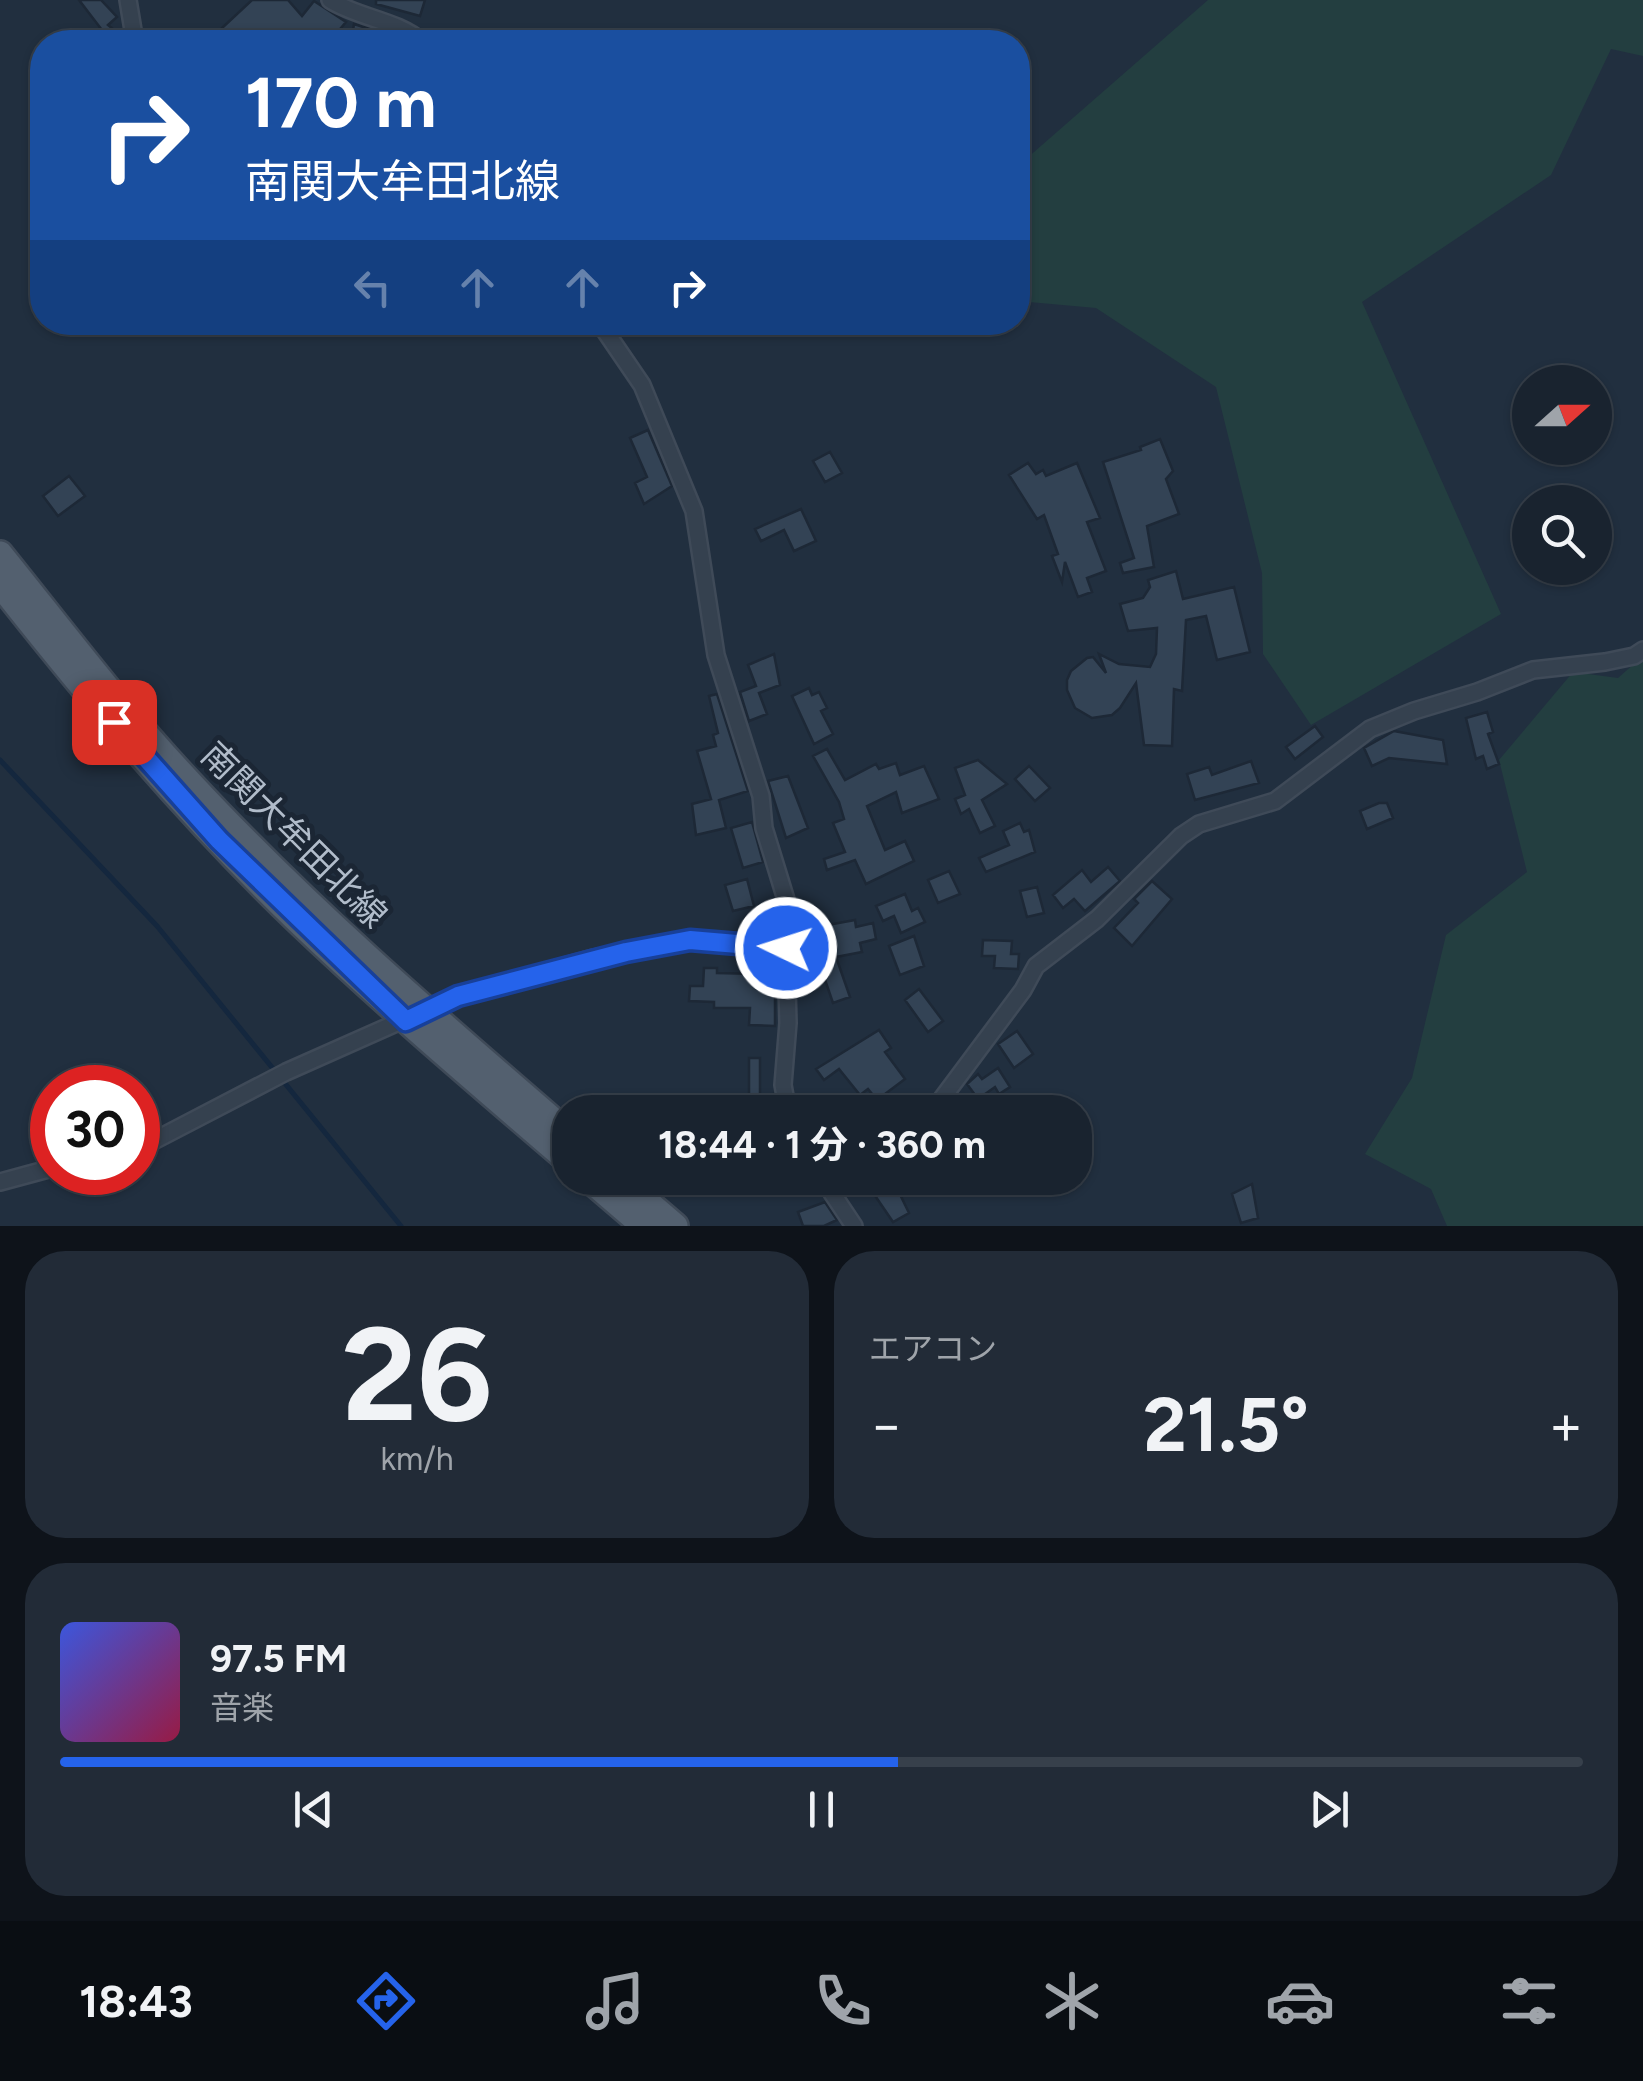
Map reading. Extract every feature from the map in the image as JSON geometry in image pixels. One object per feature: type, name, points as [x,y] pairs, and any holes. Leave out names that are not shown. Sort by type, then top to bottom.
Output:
[{"type":"main road","name":"南関大牟田北線","points":[[0,554],[187,781],[417,1016],[552,1121]]},
{"type":"main road","name":"南関大牟田北線","points":[[0,584],[133,746],[219,840],[417,1016],[552,1145]]},
{"type":"main road","points":[[608,1195],[644,1226]]},
{"type":"main road","points":[[638,1195],[674,1226]]},
{"type":"street","points":[[128,0],[133,30]]},
{"type":"street","points":[[330,0],[348,11],[404,30]]},
{"type":"street","points":[[608,335],[642,384],[694,512],[716,655],[761,796],[764,828],[791,916],[786,948],[785,1095]]},
{"type":"street","points":[[945,1095],[1023,990],[1036,966],[1097,919],[1198,824],[1276,801],[1370,729],[1414,711],[1532,670],[1605,662],[1634,656],[1643,650]]},
{"type":"street","points":[[160,1138],[286,1072],[458,996],[543,972],[690,940],[786,948]]},
{"type":"street","points":[[0,1182],[30,1174]]},
{"type":"street","points":[[837,1195],[854,1226]]},
{"type":"green space","points":[[1208,0],[1643,0],[1643,56],[1611,49],[1551,175],[1362,302],[1501,614],[1311,725],[1263,654],[1262,573],[1216,387],[1096,308],[1030,302],[1030,156]]},
{"type":"green space","points":[[1643,656],[1643,1226],[1447,1226],[1431,1189],[1365,1154],[1412,1078],[1446,935],[1527,872],[1499,760],[1573,672],[1618,678]]},
{"type":"building","points":[[79,0],[101,0],[117,17],[108,25],[114,30],[102,30]]},
{"type":"building","points":[[252,0],[288,0],[302,16],[314,1],[346,22],[339,30],[220,30]]},
{"type":"building","points":[[376,0],[425,0],[420,16],[376,4]]},
{"type":"building","points":[[648,430],[672,486],[644,504],[635,483],[647,477],[630,438]]},
{"type":"building","points":[[1160,439],[1173,471],[1166,479],[1179,514],[1147,526],[1154,567],[1123,573],[1120,563],[1134,558],[1103,462],[1141,450],[1140,447]]},
{"type":"building","points":[[830,452],[842,473],[825,482],[813,461]]},
{"type":"building","points":[[1028,463],[1036,474],[1043,470],[1046,476],[1077,463],[1100,518],[1087,522],[1106,571],[1087,578],[1092,592],[1078,597],[1065,562],[1062,582],[1052,556],[1058,554],[1044,515],[1037,519],[1009,475]]},
{"type":"building","points":[[69,476],[85,496],[58,516],[43,496]]},
{"type":"building","points":[[801,509],[816,541],[794,551],[784,530],[761,541],[755,529]]},
{"type":"building","points":[[1176,571],[1183,599],[1234,587],[1250,652],[1217,660],[1206,616],[1186,620],[1182,691],[1174,689],[1172,746],[1144,745],[1136,683],[1112,715],[1092,718],[1075,708],[1067,680],[1071,671],[1087,658],[1093,657],[1106,673],[1099,654],[1119,664],[1150,667],[1156,654],[1157,628],[1128,631],[1120,604],[1143,598],[1150,587],[1148,580]]},
{"type":"building","points":[[774,654],[780,685],[759,693],[767,714],[749,721],[740,692],[756,686],[748,665]]},
{"type":"building","points":[[809,688],[812,695],[819,692],[827,708],[821,711],[833,734],[814,744],[792,696]]},
{"type":"building","points":[[717,694],[748,791],[719,800],[726,828],[696,835],[692,804],[711,799],[697,751],[716,746],[713,735],[718,733],[709,696]]},
{"type":"building","points":[[1487,712],[1493,732],[1488,734],[1499,764],[1487,769],[1483,756],[1476,759],[1466,718]]},
{"type":"building","points":[[1315,726],[1323,737],[1295,759],[1286,747]]},
{"type":"building","points":[[1394,731],[1443,740],[1447,764],[1389,758],[1372,766],[1364,748]]},
{"type":"building","points":[[827,749],[845,780],[876,764],[879,769],[896,763],[900,775],[924,766],[939,799],[902,813],[896,792],[867,806],[885,850],[905,841],[914,861],[866,884],[855,860],[827,870],[824,859],[845,852],[833,823],[844,819],[839,802],[813,756]]},
{"type":"building","points":[[978,760],[1007,784],[982,800],[995,826],[980,833],[969,809],[961,814],[955,799],[965,795],[955,768]]},
{"type":"building","points":[[1251,761],[1259,783],[1195,800],[1187,774],[1209,767],[1212,775]]},
{"type":"building","points":[[1029,766],[1050,788],[1035,801],[1015,779]]},
{"type":"building","points":[[788,776],[808,828],[786,838],[768,781]]},
{"type":"building","points":[[1387,803],[1393,818],[1367,829],[1360,811]]},
{"type":"building","points":[[752,822],[763,862],[743,868],[731,828]]},
{"type":"building","points":[[1020,823],[1024,832],[1029,830],[1035,852],[986,872],[979,858],[1009,845],[1003,831]]},
{"type":"building","points":[[1108,867],[1120,881],[1085,911],[1074,899],[1063,908],[1053,895],[1082,870],[1091,882]]},
{"type":"building","points":[[949,871],[960,894],[938,903],[928,880]]},
{"type":"building","points":[[747,879],[754,906],[733,911],[725,885]]},
{"type":"building","points":[[1152,881],[1172,899],[1132,946],[1114,928]]},
{"type":"building","points":[[1037,887],[1044,913],[1027,917],[1020,891]]},
{"type":"building","points":[[905,894],[912,911],[918,908],[925,922],[901,933],[894,916],[883,921],[876,906]]},
{"type":"building","points":[[855,920],[856,927],[873,923],[876,939],[860,943],[862,952],[836,957],[850,997],[833,1003],[823,974],[829,972],[822,926]]},
{"type":"building","points":[[914,936],[924,966],[900,975],[889,946]]},
{"type":"building","points":[[983,940],[1012,941],[1011,954],[1019,954],[1018,969],[994,968],[995,956],[982,956]]},
{"type":"building","points":[[775,959],[775,1026],[749,1025],[750,1008],[714,1008],[714,1002],[689,1001],[690,986],[703,986],[704,968],[717,968],[717,973],[758,974],[757,960]]},
{"type":"building","points":[[919,989],[943,1021],[928,1032],[905,1000]]},
{"type":"building","points":[[879,1030],[891,1048],[885,1052],[905,1079],[884,1095],[873,1095],[868,1089],[860,1095],[839,1069],[824,1080],[816,1069]]},
{"type":"building","points":[[1017,1031],[1033,1054],[1014,1068],[998,1044]]},
{"type":"building","points":[[749,1058],[760,1058],[760,1095],[749,1095]]},
{"type":"building","points":[[998,1068],[1010,1087],[999,1094],[995,1087],[984,1095],[975,1095],[967,1084],[978,1074],[982,1079]]},
{"type":"building","points":[[1252,1184],[1258,1218],[1241,1223],[1232,1194]]},
{"type":"building","points":[[875,1195],[900,1195],[909,1213],[893,1222]]},
{"type":"building","points":[[825,1202],[837,1220],[824,1226],[803,1226],[798,1212]]},
{"type":"waterway","points":[[0,760],[157,926],[401,1226]]},
{"type":"route","points":[[114,722],[219,840],[406,1021],[458,996],[594,958],[690,940],[786,948]]}]
